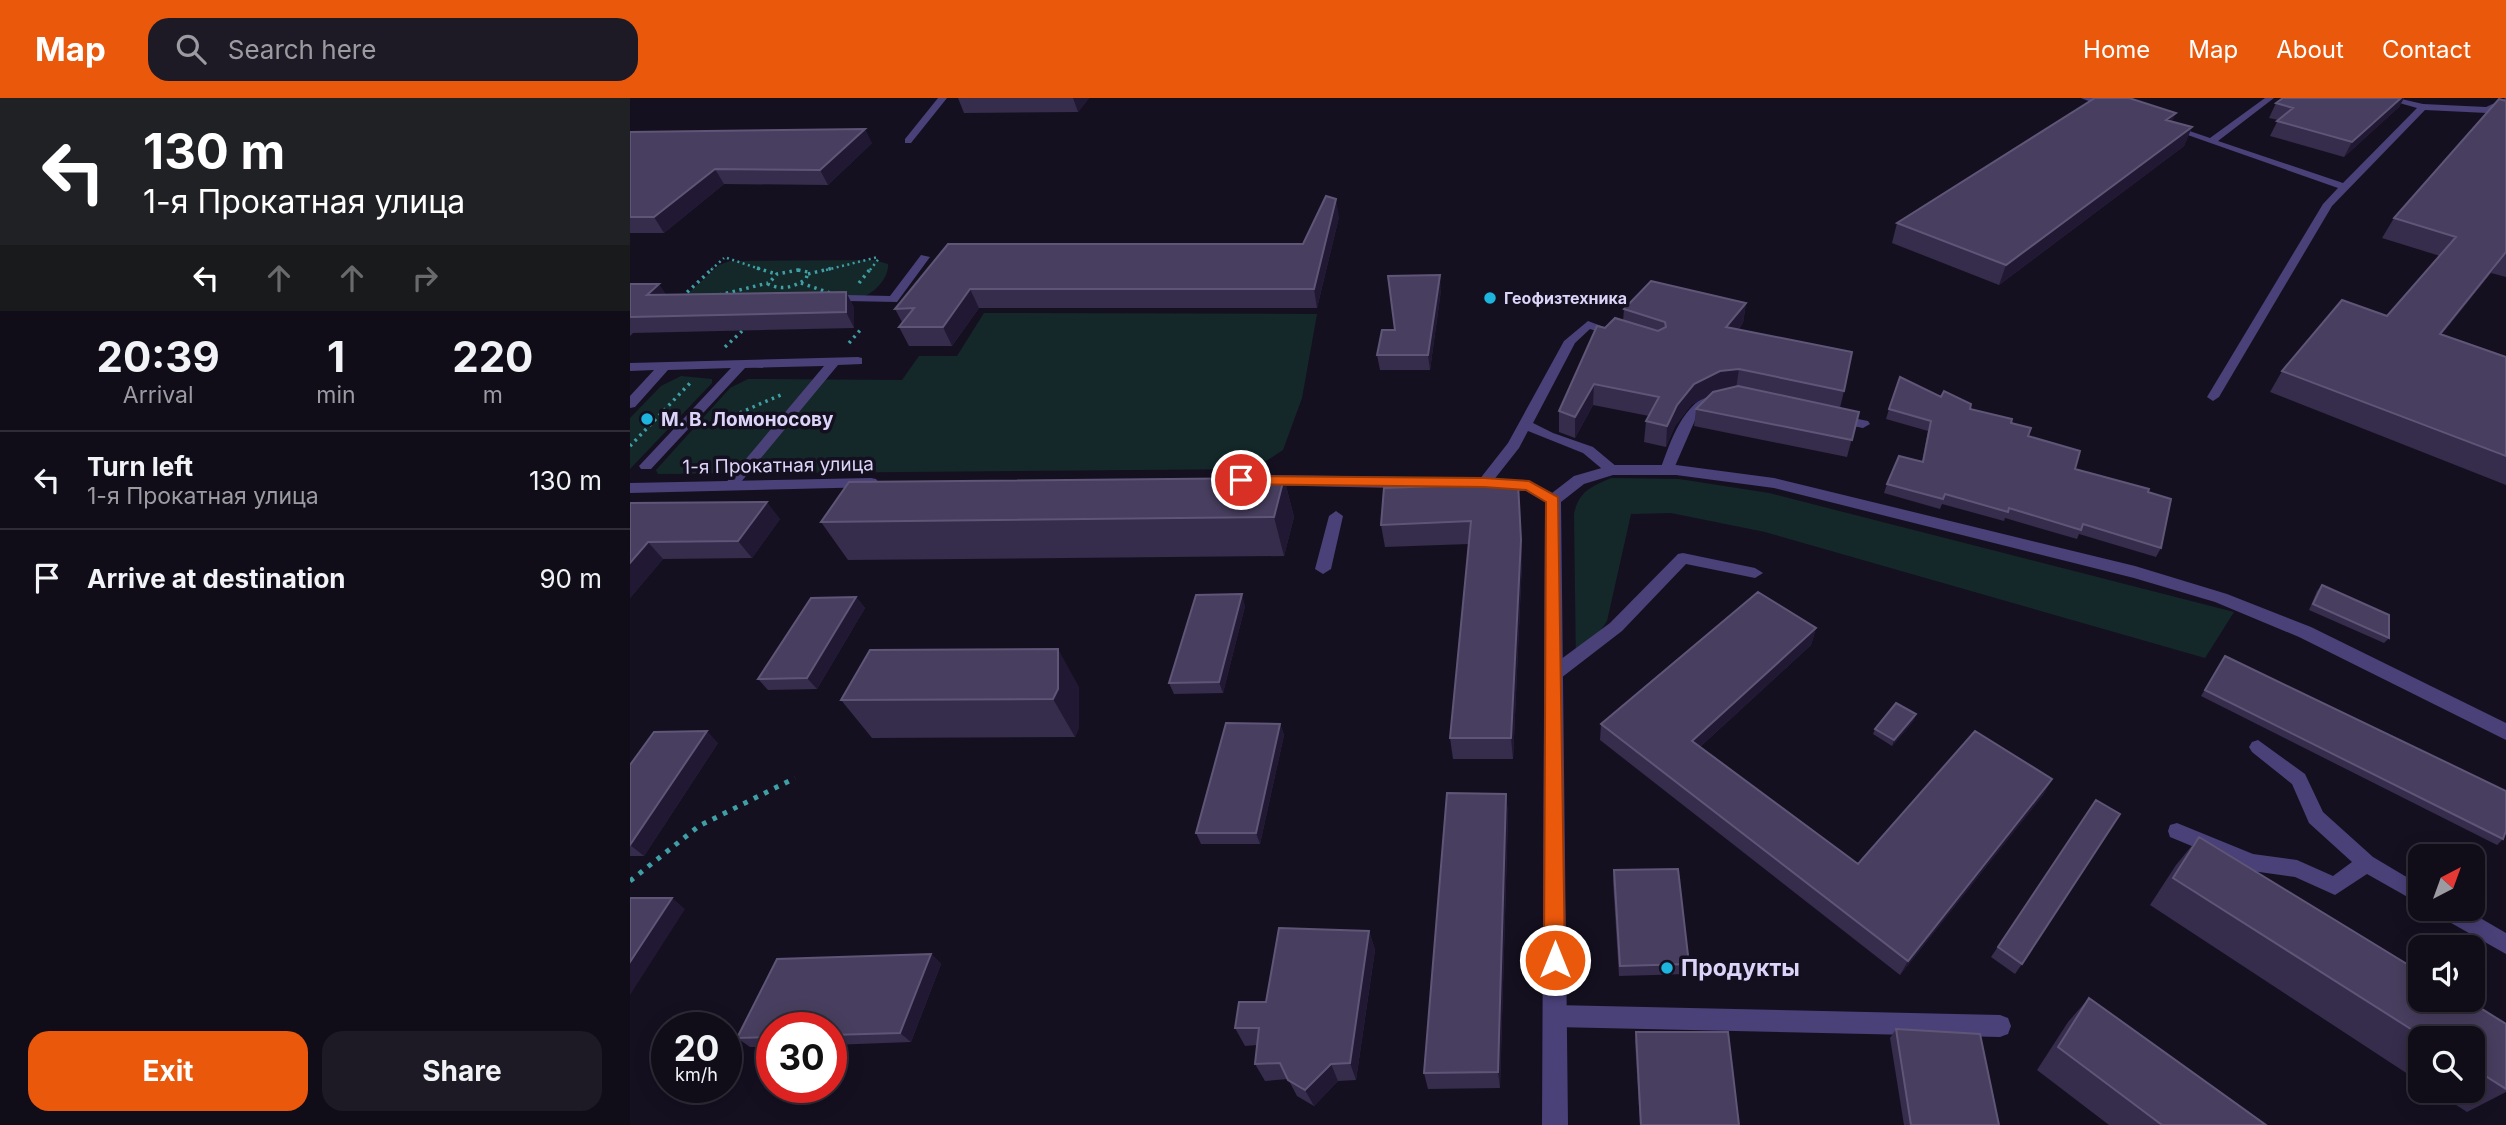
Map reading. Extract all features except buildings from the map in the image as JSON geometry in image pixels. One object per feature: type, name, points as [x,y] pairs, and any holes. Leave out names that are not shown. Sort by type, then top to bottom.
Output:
[{"type":"street","points":[[1553,500],[1579,480],[1612,470],[1667,470],[1774,483],[2135,572],[2221,598],[2305,632],[2506,732]]},
{"type":"street","points":[[1241,480],[1484,483],[1529,486],[1553,500]]},
{"type":"street","name":"1-я Прокатная улица","points":[[630,488],[884,483]]},
{"type":"street","points":[[1553,500],[1555,1125]]},
{"type":"lane","points":[[908,141],[943,98]]},
{"type":"lane","points":[[2085,98],[2123,111]]},
{"type":"lane","points":[[2212,141],[2270,98]]},
{"type":"lane","points":[[2386,98],[2423,107],[2487,110],[2506,101]]},
{"type":"lane","points":[[2213,397],[2328,204],[2423,107]]},
{"type":"lane","points":[[2161,124],[2345,187]]},
{"type":"lane","points":[[845,298],[894,300],[925,257]]},
{"type":"lane","points":[[1484,483],[1514,445],[1570,341],[1588,325],[1622,335]]},
{"type":"lane","points":[[630,368],[858,361]]},
{"type":"lane","points":[[731,485],[833,363]]},
{"type":"lane","points":[[646,466],[740,366]]},
{"type":"lane","points":[[630,404],[664,367]]},
{"type":"lane","points":[[1667,470],[1681,433],[1695,409],[1707,399],[1719,395],[1727,396]]},
{"type":"lane","points":[[1825,416],[1863,424]]},
{"type":"lane","points":[[1525,424],[1548,436],[1588,450],[1612,470]]},
{"type":"lane","points":[[1323,569],[1336,516]]},
{"type":"lane","points":[[1555,673],[1616,627],[1683,558],[1755,573]]},
{"type":"lane","points":[[2258,747],[2299,779],[2316,817],[2366,863],[2408,888]]},
{"type":"lane","points":[[2177,831],[2252,862],[2297,869],[2335,886],[2366,863]]},
{"type":"lane","points":[[2466,921],[2506,944]]},
{"type":"lane","points":[[1555,1016],[2000,1026]]},
{"type":"path","points":[[693,299],[680,299],[725,258],[777,274],[798,270],[808,274],[879,257],[845,298]]},
{"type":"path","points":[[731,299],[718,297],[768,283],[777,274]]},
{"type":"path","points":[[801,283],[808,274]]},
{"type":"path","points":[[768,283],[771,287],[780,288],[801,283],[845,298]]},
{"type":"path","points":[[776,293],[780,288]]},
{"type":"path","points":[[819,298],[845,298]]},
{"type":"path","points":[[630,446],[741,331]]},
{"type":"path","points":[[709,425],[784,393]]},
{"type":"path","points":[[630,881],[699,826],[795,778]]},
{"type":"green space","points":[[874,260],[888,264],[888,269],[881,283],[865,296],[683,298],[719,265],[730,261]]},
{"type":"green space","points":[[984,313],[1317,314],[1302,398],[1283,450],[1254,469],[658,474],[656,470],[730,388],[748,379],[902,380],[919,356],[957,356]]},
{"type":"green space","points":[[681,376],[712,379],[712,383],[630,469],[630,418],[661,386]]},
{"type":"green space","points":[[1611,478],[1679,479],[1769,493],[2234,612],[2205,658],[1765,532],[1671,513],[1631,514],[1607,621],[1576,667],[1574,514],[1583,495],[1592,487]]},
{"type":"place","name":"Геофизтехника","points":[[1490,298]]},
{"type":"place","name":"М. В. Ломоносову","points":[[647,419]]},
{"type":"place","name":"Продукты","points":[[1667,968]]},
{"type":"route","points":[[1241,480],[1484,483],[1529,486],[1553,500],[1555,960]]}]
